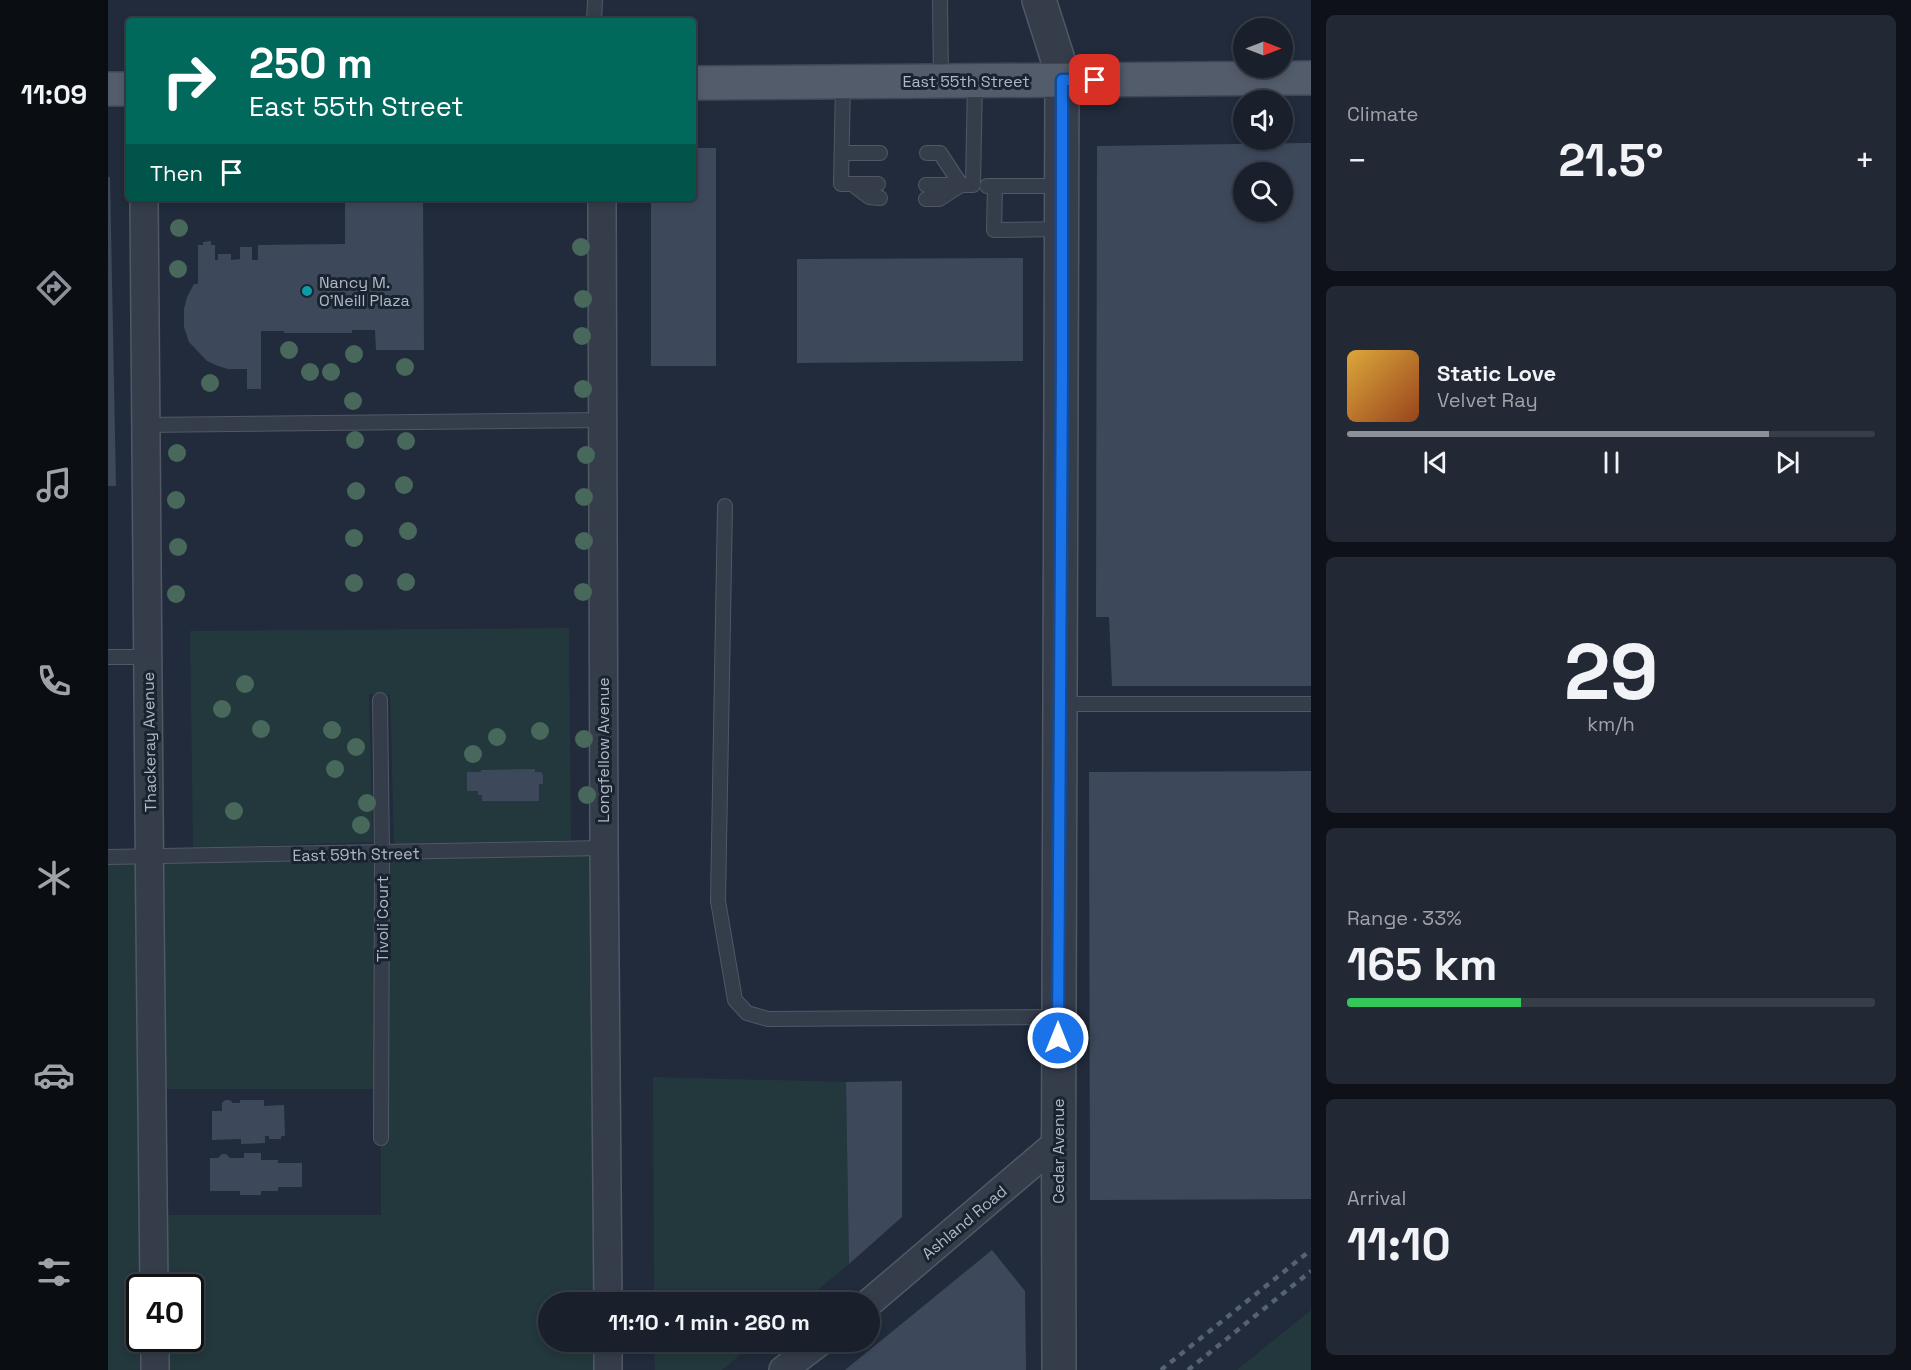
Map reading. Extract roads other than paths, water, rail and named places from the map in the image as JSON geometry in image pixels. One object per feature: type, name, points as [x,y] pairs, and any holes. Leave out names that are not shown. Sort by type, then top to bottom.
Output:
[{"type":"main road","name":"East 55th Street","points":[[696,83],[1311,78]]},
{"type":"main road","points":[[108,89],[126,89]]},
{"type":"street","name":"Cedar Avenue","points":[[1039,0],[1059,63],[1062,80],[1058,1017],[1059,1370]]},
{"type":"street","name":"Thackeray Avenue","points":[[144,201],[144,425],[151,856],[154,1274]]},
{"type":"street","name":"Longfellow Avenue","points":[[602,201],[608,1292]]},
{"type":"street","name":"Ashland Road","points":[[880,1293],[1058,1142]]},
{"type":"street","points":[[154,1352],[154,1370]]},
{"type":"street","points":[[608,1352],[608,1370]]},
{"type":"street","points":[[783,1370],[807,1352]]},
{"type":"lane","points":[[594,18],[595,0]]},
{"type":"lane","points":[[940,0],[941,81]]},
{"type":"lane","points":[[967,185],[975,81]]},
{"type":"lane","points":[[843,82],[842,184],[852,184],[879,191]]},
{"type":"lane","points":[[842,153],[880,153]]},
{"type":"lane","points":[[927,153],[940,153],[967,185]]},
{"type":"lane","points":[[926,192],[967,185],[1062,186]]},
{"type":"lane","points":[[994,186],[994,230],[1062,229]]},
{"type":"lane","points":[[144,425],[603,420]]},
{"type":"lane","points":[[725,506],[718,901],[735,1000],[747,1013],[768,1019],[1058,1017]]},
{"type":"lane","points":[[108,657],[147,657]]},
{"type":"lane","name":"Tivoli Court","points":[[380,700],[381,1138]]},
{"type":"lane","points":[[1059,704],[1311,704]]},
{"type":"lane","name":"East 59th Street","points":[[108,857],[382,854],[604,848]]},
{"type":"railway","points":[[1161,1370],[1311,1250]]},
{"type":"railway","points":[[1188,1370],[1311,1271]]},
{"type":"place","name":"Nancy M. O'Neill Plaza","points":[[307,291]]}]
